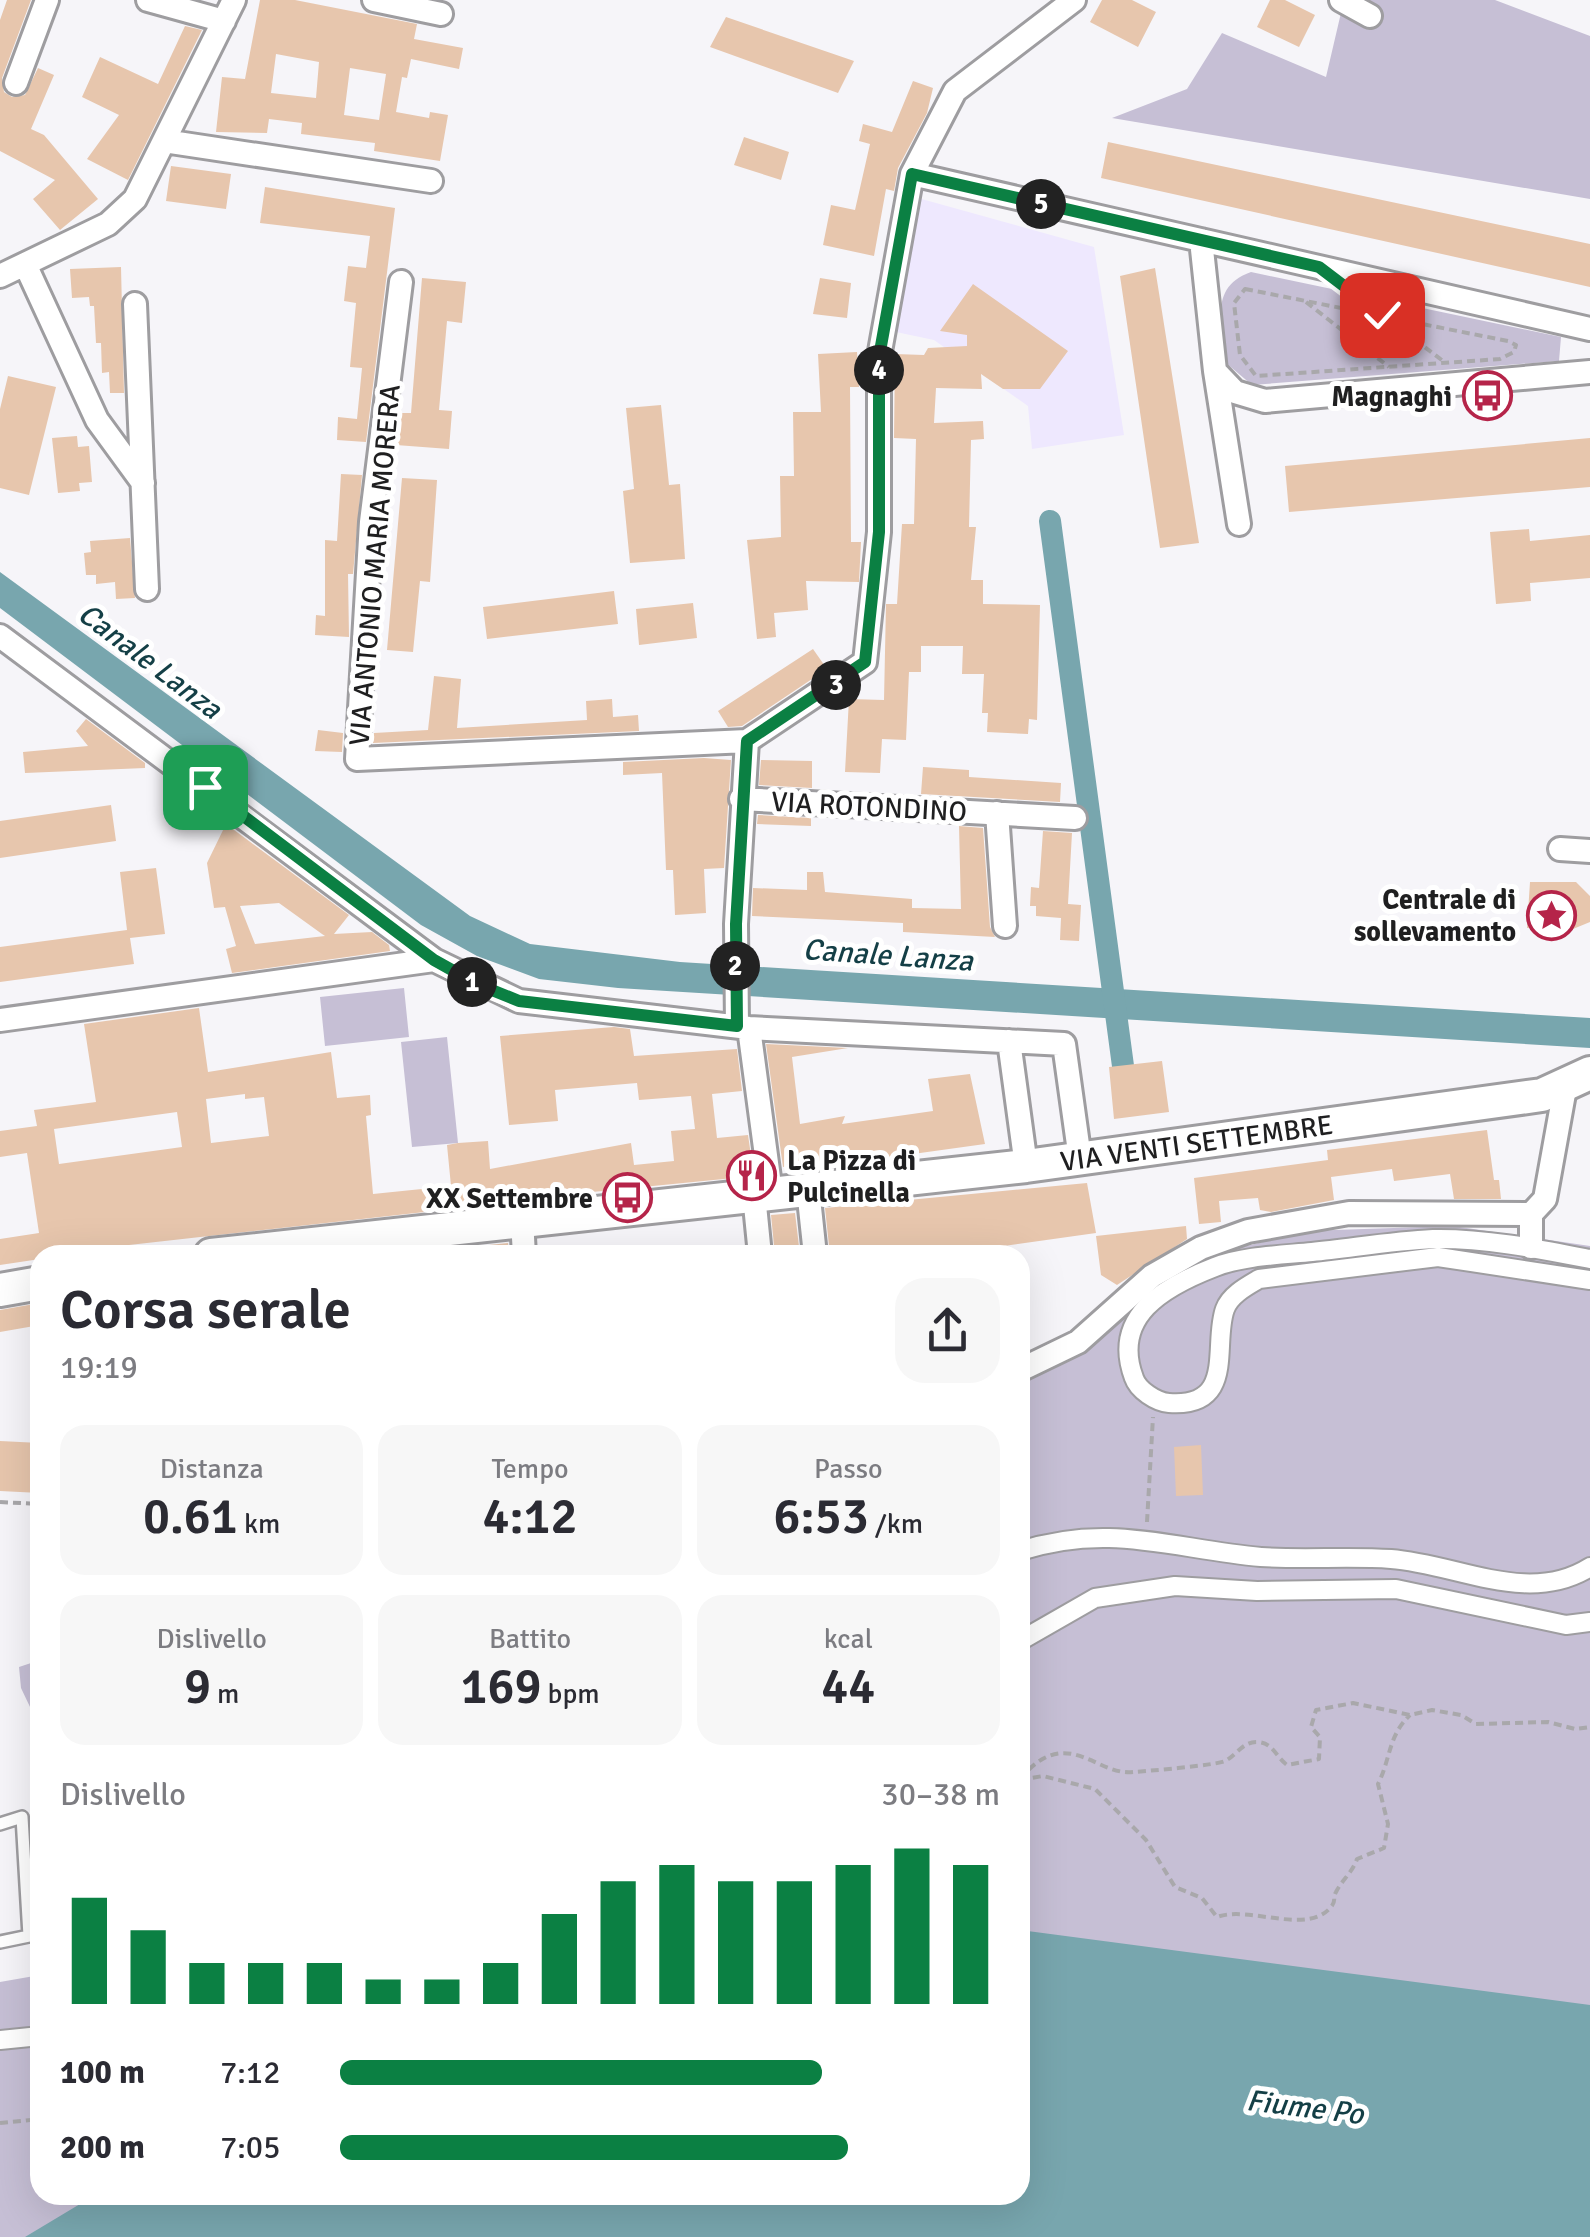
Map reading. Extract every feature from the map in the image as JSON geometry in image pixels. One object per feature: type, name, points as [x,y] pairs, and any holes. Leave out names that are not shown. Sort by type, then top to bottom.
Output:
[{"type":"main road","name":"VIA VENTI SETTEMBRE","points":[[300,1245],[1026,1166],[1451,1110],[1582,1080]]},
{"type":"main road","points":[[0,1290],[30,1285]]},
{"type":"street","points":[[16,83],[47,0]]},
{"type":"street","points":[[0,276],[108,224],[136,199],[229,10],[148,0]]},
{"type":"street","points":[[374,0],[441,14]]},
{"type":"street","points":[[747,741],[865,662],[879,532],[879,357],[912,174],[955,91],[1074,0]]},
{"type":"street","points":[[1341,0],[1370,16]]},
{"type":"street","points":[[164,141],[430,180]]},
{"type":"street","points":[[912,174],[1590,329]]},
{"type":"street","points":[[1202,240],[1215,371],[1239,524]]},
{"type":"street","points":[[25,264],[96,420],[142,483]]},
{"type":"street","name":"VIA ANTONIO MARIA MORERA","points":[[400,282],[372,522],[357,759],[747,741]]},
{"type":"street","points":[[135,304],[147,590]]},
{"type":"street","points":[[1215,371],[1235,392],[1265,401],[1590,372]]},
{"type":"street","points":[[0,636],[434,960],[519,1001],[1064,1044],[1080,1159]]},
{"type":"street","name":"VIA ROTONDINO","points":[[747,741],[736,924],[740,1020],[762,1194],[760,1245]]},
{"type":"street","name":"VIA ROTONDINO","points":[[742,799],[1075,818]]},
{"type":"street","name":"VIA ROTONDINO","points":[[997,813],[1005,926]]},
{"type":"street","points":[[1560,850],[1590,850]]},
{"type":"street","points":[[0,1020],[434,960]]},
{"type":"street","points":[[1008,1041],[1026,1166]]},
{"type":"street","points":[[1531,1247],[1531,1214],[1545,1199],[1582,1080]]},
{"type":"street","points":[[808,1189],[814,1245]]},
{"type":"street","points":[[1030,1365],[1078,1342],[1152,1276],[1200,1248],[1248,1232],[1349,1213],[1531,1214]]},
{"type":"street","points":[[522,1220],[523,1245]]},
{"type":"street","points":[[1590,1259],[1531,1247],[1434,1239],[1217,1266],[1159,1295],[1132,1324],[1125,1354],[1137,1387],[1164,1403],[1193,1402],[1212,1387],[1223,1354],[1225,1308],[1239,1291],[1259,1279],[1438,1257],[1590,1280]]},
{"type":"street","points":[[1030,1548],[1077,1536],[1146,1538],[1260,1556],[1391,1559],[1539,1586],[1573,1578],[1590,1567]]},
{"type":"street","points":[[1030,1635],[1095,1598],[1175,1586],[1257,1591],[1396,1589],[1566,1625],[1590,1622]]},
{"type":"street","points":[[0,2040],[30,2037]]},
{"type":"lane","points":[[0,1824],[22,1816],[29,1936],[0,1942]]},
{"type":"path","points":[[1319,267],[1445,363]]},
{"type":"path","points":[[1244,288],[1302,299],[1382,315],[1516,346],[1510,357],[1256,376],[1240,355],[1236,294],[1244,288]]},
{"type":"path","points":[[1302,299],[1417,387]]},
{"type":"path","points":[[1146,1538],[1155,1398]]},
{"type":"path","points":[[0,1502],[30,1504]]},
{"type":"path","points":[[1030,1767],[1056,1756],[1076,1753],[1128,1773],[1223,1764],[1246,1744],[1260,1742],[1272,1746],[1287,1765],[1302,1765],[1319,1759],[1320,1737],[1311,1727],[1316,1710],[1353,1703],[1410,1714],[1432,1710],[1460,1715],[1476,1724],[1548,1722],[1575,1729],[1590,1727]]},
{"type":"path","points":[[1030,1778],[1042,1776],[1095,1789],[1146,1840],[1174,1888],[1202,1898],[1217,1916],[1236,1910],[1317,1917],[1333,1905],[1337,1890],[1350,1878],[1357,1859],[1384,1848],[1388,1824],[1378,1784],[1388,1764],[1390,1737],[1410,1714]]},
{"type":"path","points":[[0,2123],[30,2120]]},
{"type":"shaded area","points":[[1344,0],[1495,0],[1590,36],[1590,199],[1112,118],[1187,89],[1222,33],[1326,77]]},
{"type":"shaded area","points":[[918,198],[1094,247],[1124,435],[1032,449],[1028,406],[934,340],[896,332]]},
{"type":"shaded area","points":[[1251,272],[1561,337],[1559,361],[1252,385],[1226,363],[1221,322],[1228,287]]},
{"type":"shaded area","points":[[404,988],[409,1037],[325,1046],[320,997]]},
{"type":"shaded area","points":[[447,1037],[458,1143],[412,1147],[401,1042]]},
{"type":"shaded area","points":[[1453,1226],[1590,1246],[1590,2237],[0,2237],[0,1982],[30,1977],[30,2205],[1030,2205],[1030,1366],[1196,1259],[1305,1231]]},
{"type":"shaded area","points":[[30,1663],[30,1707],[21,1688],[19,1667]]},
{"type":"water","points":[[0,572],[470,916],[530,944],[680,962],[1590,1018],[1590,1048],[618,988],[539,979],[477,956],[421,925],[0,608]]},
{"type":"water","name":"Fiume Po","points":[[1030,1931],[1590,2005],[1590,2237],[25,2237],[78,2205],[1030,2205]]},
{"type":"building","points":[[7,0],[31,0],[2,78],[4,92],[12,97],[25,95],[38,68],[54,75],[31,129],[44,135],[98,199],[60,230],[33,199],[55,180],[0,151],[0,20]]},
{"type":"building","points":[[260,0],[295,0],[417,24],[414,39],[463,48],[459,69],[411,59],[407,78],[402,77],[396,112],[429,118],[430,112],[448,115],[440,161],[374,151],[375,143],[301,134],[302,123],[269,119],[267,133],[216,132],[222,77],[245,79]],"holes":[[[276,54],[319,62],[316,98],[271,93]],[[350,68],[386,74],[379,120],[344,115]]]},
{"type":"building","points":[[1102,0],[1132,0],[1156,12],[1138,47],[1090,22]]},
{"type":"building","points":[[1270,0],[1285,0],[1315,15],[1299,47],[1257,27]]},
{"type":"building","points":[[726,17],[854,61],[838,93],[710,47]]},
{"type":"building","points":[[185,26],[202,30],[128,180],[87,159],[119,115],[82,97],[100,57],[158,84]]},
{"type":"building","points":[[913,81],[933,88],[927,113],[898,168],[894,191],[886,189],[874,256],[823,245],[831,205],[855,210],[870,144],[859,141],[863,124],[892,132]]},
{"type":"building","points":[[744,137],[789,152],[781,180],[734,165]]},
{"type":"building","points":[[1108,142],[1590,244],[1590,287],[1101,178]]},
{"type":"building","points":[[171,166],[231,174],[226,209],[166,201]]},
{"type":"building","points":[[265,187],[395,208],[366,442],[337,440],[338,417],[357,419],[362,368],[350,367],[356,303],[344,301],[348,266],[366,268],[370,236],[260,223]]},
{"type":"building","points":[[121,267],[124,393],[110,393],[109,372],[102,373],[101,343],[96,343],[94,306],[90,306],[89,297],[72,298],[70,269]]},
{"type":"building","points":[[1155,268],[1199,543],[1160,548],[1120,276]]},
{"type":"building","points":[[422,278],[466,282],[462,323],[447,321],[439,410],[452,411],[449,449],[396,445],[400,413],[411,413]]},
{"type":"building","points":[[820,278],[851,283],[847,318],[813,314]]},
{"type":"building","points":[[973,284],[1068,351],[1040,389],[1003,389],[981,374],[982,389],[936,388],[934,423],[983,421],[984,439],[971,440],[969,527],[976,527],[971,580],[983,580],[983,604],[1040,605],[1037,720],[1029,719],[1028,734],[987,732],[988,713],[982,713],[984,674],[962,674],[963,646],[921,646],[921,672],[909,672],[906,740],[882,739],[880,773],[845,772],[849,699],[884,700],[886,604],[897,604],[902,524],[914,524],[916,439],[894,438],[895,354],[924,355],[928,348],[967,346],[967,335],[940,331]]},
{"type":"building","points":[[857,352],[859,387],[850,387],[851,542],[861,542],[859,582],[806,581],[808,610],[774,613],[776,637],[757,639],[747,540],[781,537],[780,476],[794,476],[793,412],[821,412],[818,354]]},
{"type":"building","points":[[8,376],[56,387],[29,495],[0,488],[0,409]]},
{"type":"building","points":[[661,405],[669,485],[680,484],[685,559],[630,563],[623,491],[634,489],[626,408]]},
{"type":"building","points":[[77,436],[78,447],[89,446],[92,482],[79,483],[80,491],[58,493],[52,438]]},
{"type":"building","points":[[1590,438],[1590,487],[1289,512],[1285,466]]},
{"type":"building","points":[[341,474],[362,475],[353,574],[348,574],[349,637],[315,635],[316,615],[325,616],[325,540],[337,541]]},
{"type":"building","points":[[402,478],[437,480],[430,582],[420,581],[413,652],[387,650]]},
{"type":"building","points":[[1529,529],[1530,541],[1590,535],[1590,578],[1530,583],[1531,601],[1496,604],[1490,532]]},
{"type":"building","points":[[130,538],[135,598],[116,599],[115,582],[96,584],[96,575],[86,575],[84,553],[91,552],[90,541]]},
{"type":"building","points":[[614,591],[618,624],[487,639],[483,607]]},
{"type":"building","points":[[693,603],[697,638],[639,645],[636,609]]},
{"type":"building","points":[[813,649],[827,669],[742,726],[728,727],[718,711]]},
{"type":"building","points":[[434,676],[461,679],[457,728],[587,720],[586,701],[612,699],[613,717],[638,715],[639,731],[373,743],[374,733],[428,730]]},
{"type":"building","points":[[86,719],[145,763],[145,768],[25,773],[23,752],[88,746],[76,731]]},
{"type":"building","points":[[318,730],[343,733],[342,752],[315,751]]},
{"type":"building","points":[[731,760],[724,868],[704,869],[706,913],[675,915],[673,870],[666,870],[662,773],[623,775],[623,762]]},
{"type":"building","points":[[761,760],[812,761],[812,788],[759,785]]},
{"type":"building","points":[[923,767],[969,770],[969,777],[1061,783],[1060,802],[921,794]]},
{"type":"building","points":[[111,805],[116,841],[0,858],[0,821]]},
{"type":"building","points":[[758,815],[811,818],[811,826],[757,824]]},
{"type":"building","points":[[226,824],[349,915],[334,934],[372,932],[389,945],[390,951],[232,973],[226,949],[236,946],[225,907],[214,908],[207,863]],"holes":[[[279,903],[325,936],[255,944],[240,906]]]},
{"type":"building","points":[[959,826],[983,828],[990,927],[995,937],[903,932],[903,923],[752,916],[753,888],[807,890],[807,872],[823,872],[825,892],[912,899],[912,908],[961,909]]},
{"type":"building","points":[[1043,831],[1072,833],[1068,904],[1081,905],[1079,941],[1060,940],[1061,918],[1036,916],[1036,906],[1030,906],[1031,887],[1039,888]]},
{"type":"building","points":[[156,868],[165,934],[130,938],[134,964],[0,982],[0,947],[127,930],[120,872]]},
{"type":"building","points":[[1530,882],[1576,882],[1590,896],[1590,922],[1573,929],[1527,928]]},
{"type":"building","points":[[199,1008],[208,1072],[331,1052],[337,1098],[370,1095],[371,1115],[366,1116],[373,1194],[451,1186],[447,1145],[458,1143],[488,1141],[490,1169],[631,1143],[634,1165],[674,1161],[671,1131],[695,1129],[691,1096],[639,1100],[637,1083],[555,1090],[558,1121],[509,1125],[500,1036],[614,1027],[630,1029],[634,1056],[737,1049],[742,1091],[712,1094],[717,1138],[748,1135],[754,1176],[572,1194],[571,1189],[522,1195],[523,1201],[129,1245],[30,1245],[30,1260],[0,1265],[0,1239],[39,1233],[27,1153],[0,1157],[0,1131],[37,1126],[34,1110],[96,1102],[84,1024]],"holes":[[[245,1094],[245,1099],[264,1097],[269,1136],[211,1143],[206,1099]],[[177,1112],[182,1147],[59,1164],[54,1129]]]},
{"type":"building","points":[[766,1044],[848,1048],[792,1057],[800,1124],[845,1116],[842,1124],[933,1111],[928,1079],[970,1074],[985,1144],[848,1163],[847,1156],[783,1167]]},
{"type":"building","points":[[1162,1061],[1169,1112],[1114,1119],[1109,1067]]},
{"type":"building","points":[[1487,1130],[1494,1180],[1499,1180],[1501,1199],[1454,1199],[1450,1174],[1394,1181],[1392,1169],[1331,1177],[1334,1200],[1271,1212],[1260,1210],[1258,1198],[1219,1201],[1221,1222],[1199,1224],[1194,1178],[1328,1160],[1327,1150]]},
{"type":"building","points":[[1087,1183],[1096,1233],[1011,1245],[829,1245],[825,1208]]},
{"type":"building","points":[[795,1213],[799,1245],[774,1245],[771,1215]]},
{"type":"building","points":[[1186,1226],[1187,1239],[1117,1285],[1101,1275],[1096,1236]]},
{"type":"building","points":[[30,1305],[30,1327],[0,1332],[0,1310]]},
{"type":"building","points":[[0,1441],[30,1442],[30,1492],[0,1491]]},
{"type":"building","points":[[1201,1445],[1203,1495],[1176,1496],[1174,1447]]},
{"type":"waterway","points":[[1050,521],[1123,1066]]},
{"type":"place","name":"Magnaghi","points":[[1487,396]]},
{"type":"place","name":"Centrale di sollevamento","points":[[1551,915]]},
{"type":"place","name":"La Pizza di Pulcinella","points":[[752,1176]]},
{"type":"place","name":"XX Settembre","points":[[628,1198]]},
{"type":"route","points":[[205,787],[434,960],[477,984],[519,1001],[737,1026],[736,924],[747,741],[834,688],[865,662],[879,532],[879,357],[912,174],[1319,267],[1382,315]]},
{"type":"water label","name":"Canale Lanza","points":[[150,661]]},
{"type":"water label","name":"Canale Lanza","points":[[888,955]]}]
